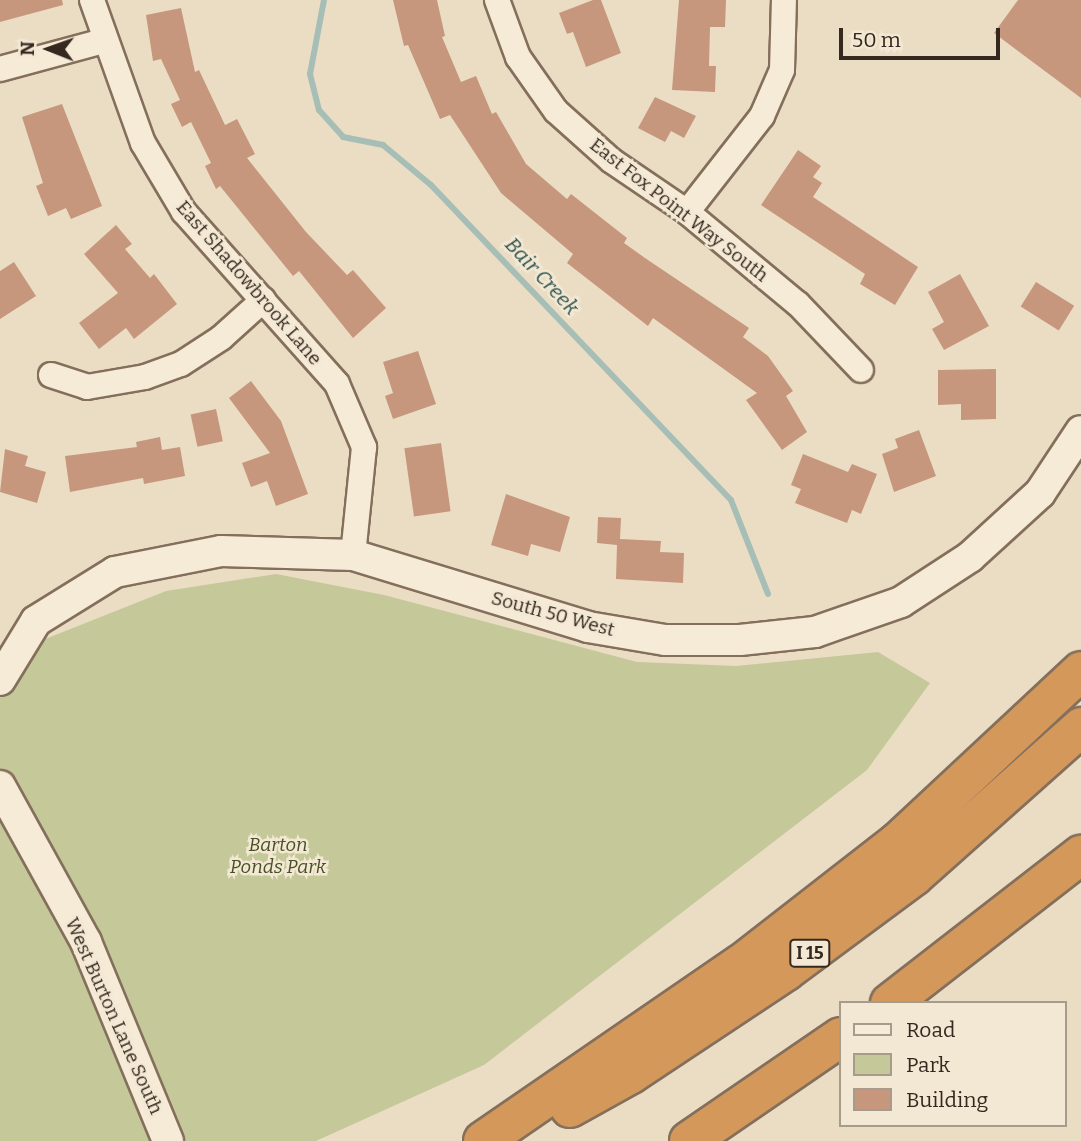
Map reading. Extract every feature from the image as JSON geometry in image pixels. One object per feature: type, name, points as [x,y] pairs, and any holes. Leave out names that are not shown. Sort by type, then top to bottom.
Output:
[{"type":"highway","points":[[482,1141],[741,964],[899,841],[1081,671]]},
{"type":"highway","name":"I 15","points":[[512,1141],[631,1074],[786,971],[914,876],[1081,727]]},
{"type":"highway","points":[[955,956],[1081,855]]},
{"type":"highway","points":[[893,1001],[1081,868]]},
{"type":"highway","points":[[689,1141],[839,1038]]},
{"type":"street","name":"East Shadowbrook Lane","points":[[92,0],[103,41],[143,144],[184,212],[337,384],[363,447],[353,555]]},
{"type":"street","name":"East Fox Point Way South","points":[[497,0],[518,57],[556,111],[612,161],[687,212],[798,304],[861,370]]},
{"type":"street","points":[[687,212],[762,116],[782,70],[784,0]]},
{"type":"street","points":[[0,69],[103,41]]},
{"type":"street","points":[[51,375],[87,387],[145,377],[181,364],[221,338],[262,300]]},
{"type":"street","name":"South 50 West","points":[[0,680],[10,647],[36,621],[115,572],[221,551],[353,555],[589,627],[639,636],[740,640],[816,632],[901,602],[970,557],[1040,493],[1081,431]]},
{"type":"street","name":"West Burton Lane South","points":[[0,786],[8,813],[86,942],[168,1141]]},
{"type":"green space","name":"Barton Ponds Park","points":[[276,574],[384,595],[637,662],[736,666],[878,652],[930,683],[867,770],[484,1065],[316,1141],[0,1141],[0,657],[166,591]]},
{"type":"building","points":[[0,0],[62,0],[63,5],[0,22]]},
{"type":"building","points":[[393,0],[437,0],[445,36],[442,37],[461,82],[476,76],[492,114],[496,112],[526,164],[567,199],[571,194],[627,238],[624,243],[749,328],[743,337],[768,356],[793,391],[786,396],[807,432],[782,450],[746,400],[757,393],[653,318],[648,326],[567,263],[573,254],[501,193],[450,115],[440,119],[408,45],[404,46]]},
{"type":"building","points":[[593,0],[601,0],[621,53],[586,67],[573,32],[567,34],[559,13]]},
{"type":"building","points":[[679,0],[726,0],[725,27],[710,27],[709,66],[716,66],[715,92],[672,90]]},
{"type":"building","points":[[1018,0],[1081,0],[1081,98],[994,33]]},
{"type":"building","points":[[181,8],[195,72],[199,70],[225,125],[237,119],[255,154],[247,158],[306,232],[347,275],[353,270],[386,308],[353,338],[299,271],[293,276],[220,186],[216,189],[205,166],[211,163],[191,122],[182,127],[171,104],[180,100],[161,59],[153,61],[146,15]]},
{"type":"building","points":[[655,97],[696,116],[684,138],[671,131],[665,142],[638,128]]},
{"type":"building","points":[[62,104],[102,206],[71,219],[66,208],[48,216],[36,186],[43,183],[22,117]]},
{"type":"building","points":[[798,150],[821,166],[813,177],[822,183],[813,197],[918,267],[895,305],[860,284],[865,274],[761,205]]},
{"type":"building","points":[[116,225],[132,244],[125,249],[150,278],[154,274],[177,304],[134,339],[126,328],[99,349],[79,323],[118,293],[84,254]]},
{"type":"building","points":[[14,262],[36,296],[0,319],[0,271]]},
{"type":"building","points":[[960,274],[989,326],[944,350],[932,329],[944,322],[928,292]]},
{"type":"building","points":[[1036,282],[1074,306],[1059,330],[1021,307]]},
{"type":"building","points":[[418,351],[436,404],[393,419],[385,396],[393,393],[383,362]]},
{"type":"building","points":[[996,369],[996,419],[961,420],[961,404],[938,405],[938,370]]},
{"type":"building","points":[[251,381],[281,421],[308,494],[276,506],[267,481],[251,487],[242,463],[270,453],[229,398]]},
{"type":"building","points":[[216,409],[223,441],[197,447],[191,414]]},
{"type":"building","points":[[919,430],[936,476],[894,492],[882,454],[898,448],[895,439]]},
{"type":"building","points":[[160,437],[162,450],[180,447],[185,476],[144,484],[143,478],[70,492],[65,456],[137,447],[136,442]]},
{"type":"building","points":[[441,443],[451,511],[414,516],[404,448]]},
{"type":"building","points":[[5,449],[28,456],[25,466],[46,472],[37,503],[0,492]]},
{"type":"building","points":[[803,454],[848,472],[852,464],[877,474],[861,514],[852,510],[847,523],[795,503],[801,489],[791,485]]},
{"type":"building","points":[[506,494],[570,517],[560,552],[531,544],[528,556],[491,545]]},
{"type":"building","points":[[598,517],[621,518],[620,539],[661,541],[660,552],[684,553],[683,583],[616,579],[617,545],[597,543]]},
{"type":"waterway","name":"Bair Creek","points":[[324,0],[310,74],[319,110],[343,137],[383,145],[431,185],[731,500],[768,594]]}]
